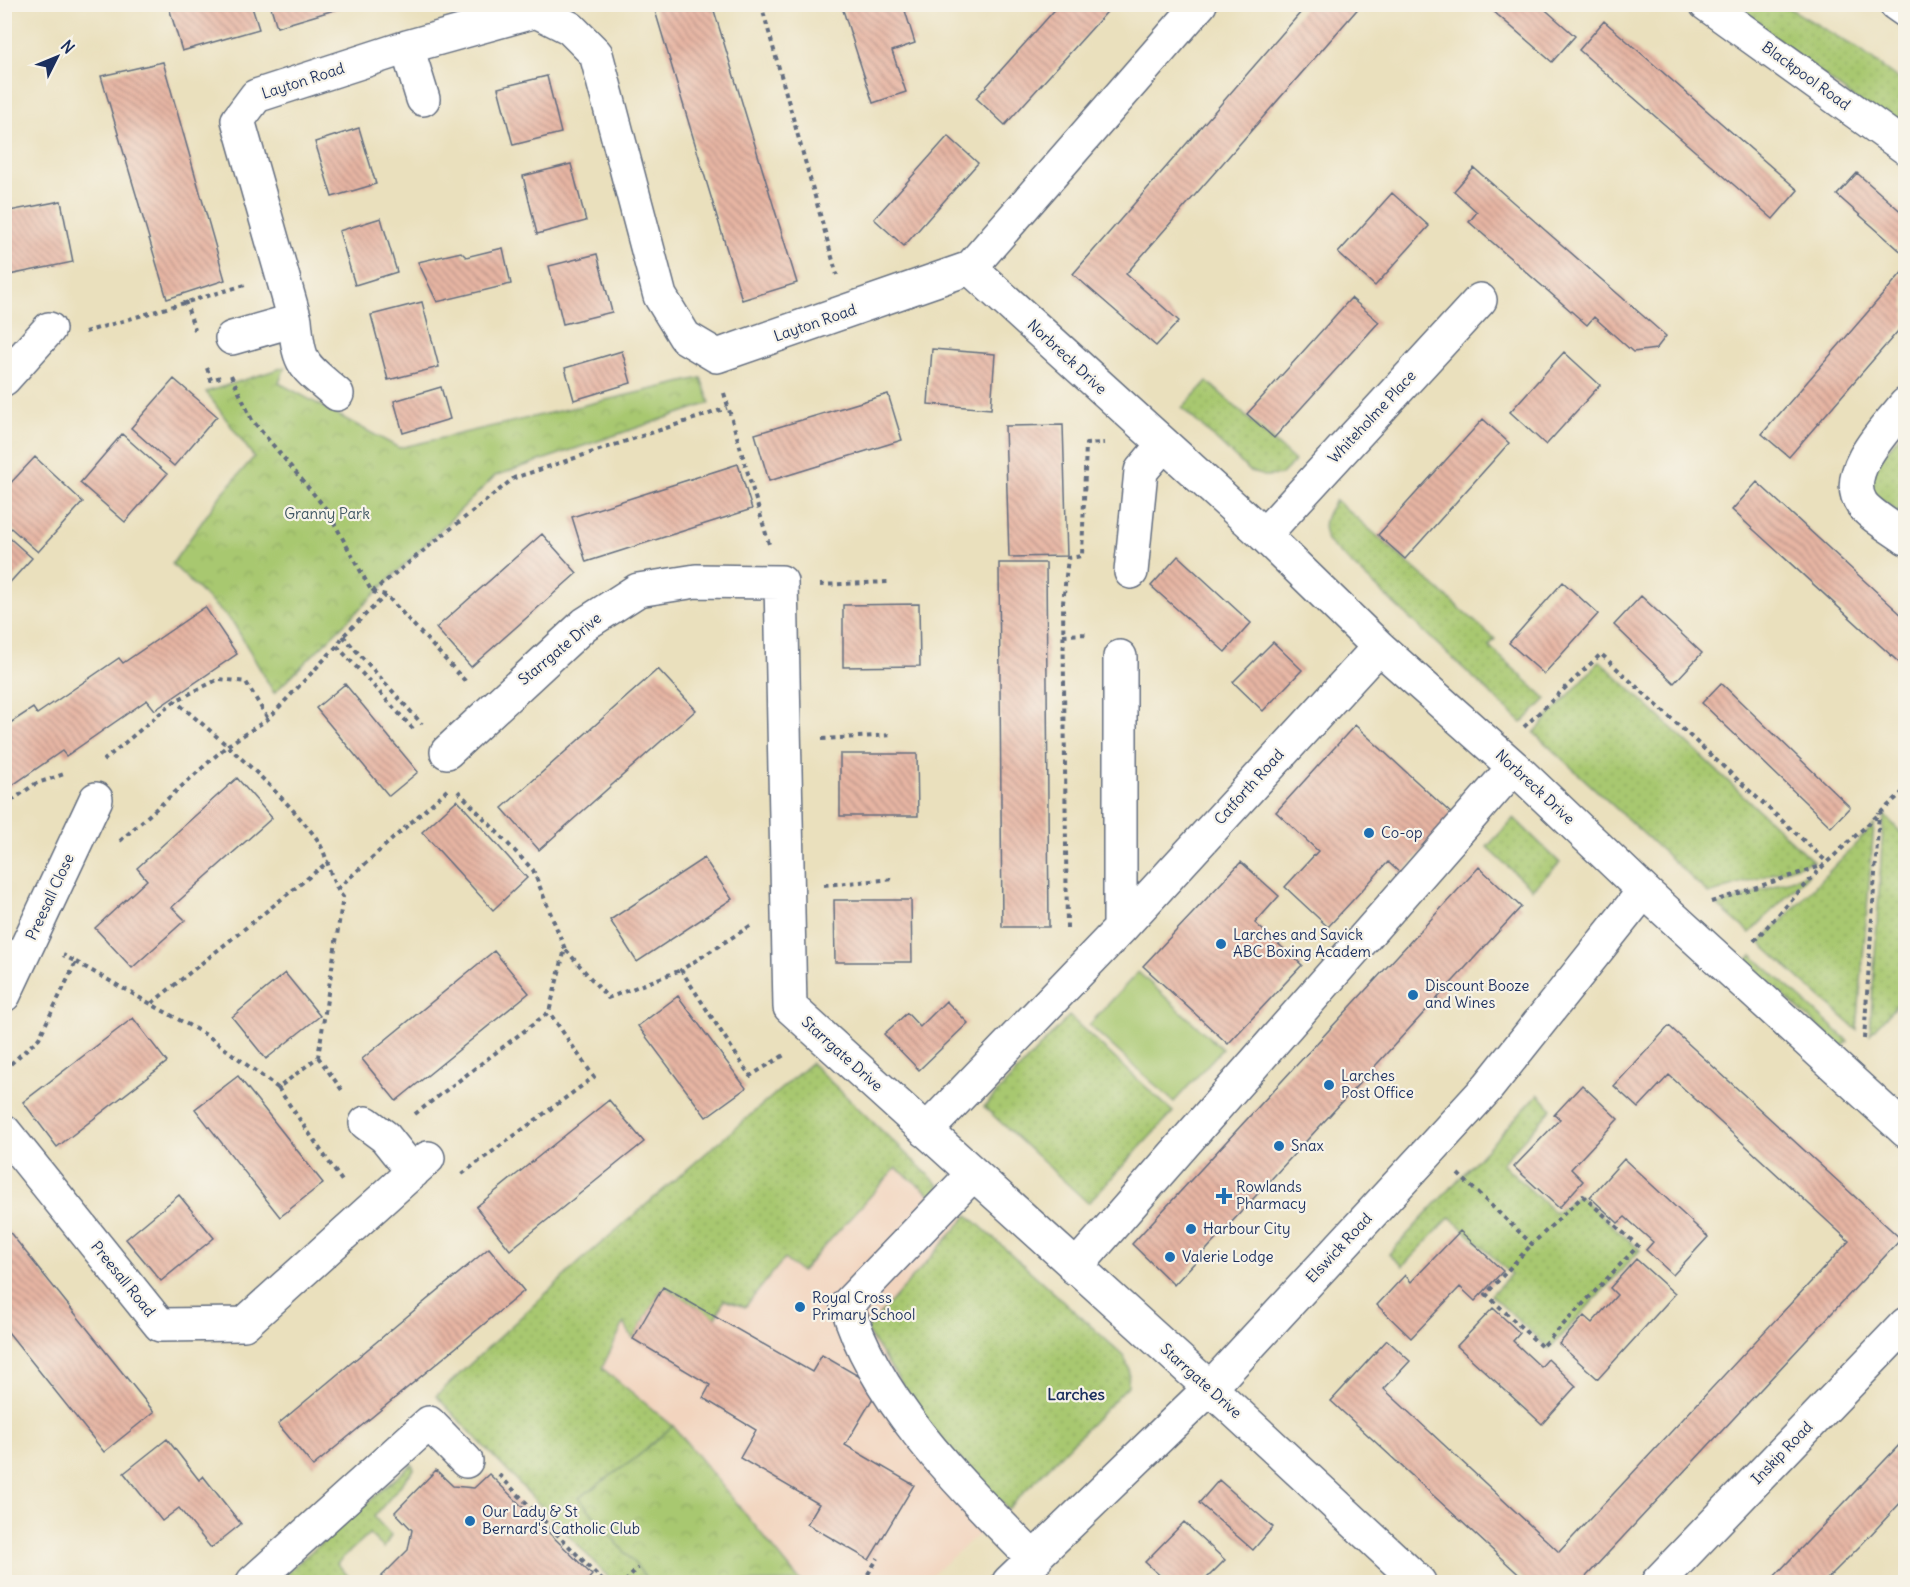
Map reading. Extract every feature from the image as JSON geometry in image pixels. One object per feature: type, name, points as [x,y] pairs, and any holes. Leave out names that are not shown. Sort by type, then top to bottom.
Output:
[{"type":"main road","name":"Layton Road","points":[[337,394],[304,364],[298,353],[295,320],[280,275],[238,120],[256,96],[536,8],[570,28],[596,54],[660,296],[685,337],[717,356],[848,313],[970,268],[1200,4]]},
{"type":"main road","name":"Blackpool Road","points":[[1706,4],[1905,148]]},
{"type":"main road","points":[[1896,4],[1905,11]]},
{"type":"main road","points":[[406,47],[423,99]]},
{"type":"main road","name":"Norbreck Drive","points":[[970,268],[1264,535],[1379,647],[1508,761],[1644,891],[1905,1131]]},
{"type":"main road","name":"Whiteholme Place","points":[[1264,535],[1480,300]]},
{"type":"main road","points":[[232,338],[295,320]]},
{"type":"main road","points":[[4,379],[49,329]]},
{"type":"main road","points":[[1905,404],[1864,456],[1856,481],[1861,503],[1905,538]]},
{"type":"main road","points":[[1131,572],[1141,471],[1163,445]]},
{"type":"main road","name":"Starrgate Drive","points":[[434,745],[491,710],[585,624],[638,590],[696,581],[782,584],[790,1008],[1210,1388],[1419,1582]]},
{"type":"main road","name":"Catforth Road","points":[[926,1131],[1120,929],[1379,647]]},
{"type":"main road","points":[[1119,657],[1120,929]]},
{"type":"main road","points":[[1076,1268],[1508,761]]},
{"type":"main road","name":"Preesall Close","points":[[4,995],[96,799]]},
{"type":"main road","name":"Elswick Road","points":[[1009,1582],[1035,1560],[1210,1388],[1488,1088],[1644,891]]},
{"type":"main road","name":"Preesall Road","points":[[4,1131],[160,1324],[244,1324],[421,1165],[376,1130]]},
{"type":"main road","points":[[973,1174],[847,1305],[855,1336],[905,1414],[943,1462],[1035,1560]]},
{"type":"main road","name":"Inskip Road","points":[[1658,1582],[1905,1324]]},
{"type":"main road","points":[[253,1582],[429,1423],[466,1461]]},
{"type":"path","points":[[761,4],[848,313]]},
{"type":"path","points":[[49,329],[54,324],[68,337],[280,275]]},
{"type":"path","points":[[232,338],[230,374],[252,420],[327,510],[372,592],[386,595],[491,710]]},
{"type":"path","points":[[717,356],[727,408],[782,584],[888,582]]},
{"type":"path","points":[[372,592],[514,477],[727,408]]},
{"type":"path","points":[[1068,983],[1063,603],[1068,558],[1082,556],[1086,444],[1106,442],[1112,436]]},
{"type":"path","points":[[117,844],[228,745],[268,719],[337,646],[343,636],[386,595]]},
{"type":"path","points":[[343,636],[434,745]]},
{"type":"path","points":[[337,646],[434,745]]},
{"type":"path","points":[[1508,761],[1521,730],[1601,654],[1826,864]]},
{"type":"path","points":[[91,765],[102,761],[175,701],[219,679],[246,682],[268,719]]},
{"type":"path","points":[[175,701],[228,745],[315,836],[329,861],[336,889],[343,897],[318,1057],[278,1088]]},
{"type":"path","points":[[785,741],[893,735]]},
{"type":"path","points":[[4,806],[35,784],[69,772]]},
{"type":"path","points":[[336,889],[452,786],[533,870],[565,949],[608,998],[681,970],[788,895],[895,879]]},
{"type":"path","points":[[1728,969],[1826,864],[1905,789]]},
{"type":"path","points":[[1863,1049],[1879,813]]},
{"type":"path","points":[[152,1003],[329,861]]},
{"type":"path","points":[[1672,915],[1826,864]]},
{"type":"path","points":[[376,1130],[549,1012],[565,949]]},
{"type":"path","points":[[60,953],[208,1036],[278,1088],[366,1216]]},
{"type":"path","points":[[4,1070],[39,1038],[76,962]]},
{"type":"path","points":[[681,970],[750,1076],[818,1033]]},
{"type":"path","points":[[461,1175],[594,1077],[549,1012]]},
{"type":"path","points":[[1431,1149],[1532,1244]]},
{"type":"path","points":[[1583,1196],[1638,1246],[1542,1347],[1486,1294],[1532,1244],[1583,1196]]},
{"type":"path","points":[[466,1461],[492,1469],[603,1582]]},
{"type":"path","points":[[863,1582],[878,1558]]},
{"type":"path","points":[[624,1582],[638,1568]]},
{"type":"shaded area","name":"Royal Cross Primary School","points":[[811,1063],[878,1125],[960,1209],[1124,1356],[1129,1369],[1128,1386],[1008,1509],[923,1582],[613,1582],[436,1396],[584,1258]]},
{"type":"green space","points":[[1725,5],[1784,5],[1860,50],[1905,84],[1905,135]]},
{"type":"green space","name":"Granny Park","points":[[285,367],[279,383],[399,448],[701,378],[710,403],[495,476],[274,693],[234,624],[172,564],[221,495],[254,457],[206,392]]},
{"type":"green space","points":[[1207,381],[1295,461],[1281,475],[1264,476],[1250,471],[1182,408]]},
{"type":"green space","points":[[1905,429],[1905,518],[1871,491],[1871,470]]},
{"type":"green space","points":[[1336,500],[1495,639],[1489,646],[1546,699],[1522,723],[1327,541],[1324,530],[1325,520]]},
{"type":"green space","points":[[1600,661],[1813,861],[1709,894],[1534,733]]},
{"type":"green space","points":[[1884,814],[1905,837],[1905,996],[1870,1034]]},
{"type":"green space","points":[[1514,818],[1560,863],[1532,889],[1487,847]]},
{"type":"green space","points":[[1874,825],[1857,1030],[1760,943]]},
{"type":"green space","points":[[1810,873],[1750,933],[1718,906]]},
{"type":"green space","points":[[1752,955],[1848,1041],[1842,1048],[1746,962]]},
{"type":"green space","points":[[1138,972],[1222,1049],[1174,1102],[1089,1025]]},
{"type":"green space","points":[[1069,1016],[1173,1112],[1088,1203],[984,1107]]},
{"type":"green space","points":[[811,1063],[940,1186],[933,1196],[896,1168],[801,1272],[784,1259],[745,1307],[724,1300],[716,1318],[663,1287],[633,1339],[624,1323],[602,1368],[673,1426],[635,1459],[579,1498],[650,1582],[613,1582],[436,1396],[584,1258]]},
{"type":"green space","points":[[1538,1094],[1552,1109],[1502,1163],[1555,1213],[1578,1195],[1640,1250],[1549,1349],[1491,1295],[1511,1274],[1450,1217],[1403,1266],[1389,1254]]},
{"type":"green space","points":[[968,1215],[1124,1356],[1129,1369],[1128,1386],[1008,1509],[934,1433],[866,1330]]},
{"type":"green space","points":[[673,1426],[801,1582],[650,1582],[579,1498],[635,1459]]},
{"type":"green space","points":[[412,1464],[414,1469],[374,1517],[391,1535],[384,1548],[369,1534],[337,1563],[353,1582],[276,1582]]},
{"type":"building","points":[[168,4],[251,4],[259,29],[182,51]]},
{"type":"building","points":[[270,4],[340,4],[341,8],[277,27]]},
{"type":"building","points":[[653,4],[712,4],[797,283],[742,300]]},
{"type":"building","points":[[841,4],[903,4],[915,43],[892,51],[906,92],[873,103]]},
{"type":"building","points":[[1060,4],[1114,4],[1005,125],[976,98]]},
{"type":"building","points":[[1308,4],[1362,4],[1126,274],[1179,321],[1156,346],[1073,274]]},
{"type":"building","points":[[1485,4],[1539,4],[1575,36],[1552,62]]},
{"type":"building","points":[[1604,21],[1798,190],[1773,219],[1579,50]]},
{"type":"building","points":[[163,62],[225,280],[167,299],[101,76]]},
{"type":"building","points":[[547,76],[561,133],[513,145],[498,88]]},
{"type":"building","points":[[359,128],[376,184],[332,197],[315,142]]},
{"type":"building","points":[[948,136],[978,163],[904,246],[874,219]]},
{"type":"building","points":[[571,164],[586,221],[537,234],[523,176]]},
{"type":"building","points":[[1474,168],[1666,336],[1656,349],[1633,352],[1594,317],[1587,325],[1469,222],[1477,212],[1454,191]]},
{"type":"building","points":[[1857,173],[1905,215],[1905,255],[1837,195]]},
{"type":"building","points":[[1392,193],[1429,226],[1375,286],[1338,253]]},
{"type":"building","points":[[61,201],[73,262],[9,275],[4,253],[4,212]]},
{"type":"building","points":[[381,218],[397,272],[355,285],[339,231]]},
{"type":"building","points":[[503,248],[511,284],[437,302],[418,262],[461,252],[466,257]]},
{"type":"building","points":[[597,254],[612,312],[563,324],[549,266]]},
{"type":"building","points":[[1905,269],[1905,323],[1789,457],[1762,434]]},
{"type":"building","points":[[1351,298],[1379,322],[1274,438],[1247,414]]},
{"type":"building","points":[[422,302],[439,367],[388,380],[371,315]]},
{"type":"building","points":[[932,349],[995,354],[991,409],[928,404]]},
{"type":"building","points":[[622,351],[631,383],[574,400],[565,368]]},
{"type":"building","points":[[1564,352],[1600,385],[1546,445],[1510,412]]},
{"type":"building","points":[[174,379],[217,416],[174,466],[131,428]]},
{"type":"building","points":[[441,387],[450,419],[403,433],[394,401]]},
{"type":"building","points":[[888,394],[902,440],[769,481],[755,434]]},
{"type":"building","points":[[1483,419],[1509,443],[1405,559],[1378,535]]},
{"type":"building","points":[[1063,425],[1067,556],[1009,557],[1005,426]]},
{"type":"building","points":[[122,434],[167,474],[125,522],[80,483]]},
{"type":"building","points":[[35,457],[83,502],[38,552],[4,522],[4,490]]},
{"type":"building","points":[[738,464],[752,509],[586,562],[572,517]]},
{"type":"building","points":[[1757,482],[1905,618],[1905,668],[1732,510]]},
{"type":"building","points":[[4,533],[32,558],[4,589]]},
{"type":"building","points":[[542,534],[577,573],[471,667],[436,628]]},
{"type":"building","points":[[1178,556],[1251,623],[1225,652],[1151,586]]},
{"type":"building","points":[[999,563],[1046,563],[1049,927],[1002,927]]},
{"type":"building","points":[[1563,582],[1598,614],[1544,674],[1509,643]]},
{"type":"building","points":[[1641,596],[1702,653],[1674,683],[1614,625]]},
{"type":"building","points":[[919,604],[920,666],[843,667],[843,605]]},
{"type":"building","points":[[205,607],[237,654],[155,710],[147,700],[66,756],[62,751],[4,791],[4,727],[33,708],[37,714],[119,658],[123,663]]},
{"type":"building","points":[[1273,642],[1302,670],[1263,711],[1233,682]]},
{"type":"building","points":[[658,669],[696,710],[539,850],[502,808]]},
{"type":"building","points":[[1721,683],[1850,807],[1831,827],[1702,703]]},
{"type":"building","points":[[345,684],[418,772],[389,796],[316,708]]},
{"type":"building","name":"Co-op","points":[[1355,725],[1454,816],[1401,874],[1388,862],[1328,927],[1285,887],[1318,851],[1276,812]]},
{"type":"building","points":[[840,754],[917,754],[918,816],[840,816]]},
{"type":"building","points":[[237,778],[272,818],[172,907],[185,920],[132,968],[95,928],[147,880],[137,868]]},
{"type":"building","points":[[457,800],[527,878],[493,910],[422,832]]},
{"type":"building","points":[[704,858],[732,899],[637,962],[610,920]]},
{"type":"building","name":"Larches and Savick ABC Boxing Academ","points":[[1241,862],[1279,896],[1255,923],[1302,965],[1228,1044],[1143,966]]},
{"type":"building","points":[[1479,867],[1521,907],[1174,1285],[1132,1244]]},
{"type":"building","points":[[834,900],[911,900],[912,962],[835,962]]},
{"type":"building","points":[[494,951],[529,993],[396,1101],[362,1059]]},
{"type":"building","points":[[285,973],[320,1016],[266,1059],[232,1017]]},
{"type":"building","points":[[678,996],[746,1088],[706,1117],[638,1026]]},
{"type":"building","points":[[946,1001],[968,1023],[919,1070],[884,1034],[907,1013],[920,1027]]},
{"type":"building","points":[[133,1018],[167,1062],[57,1147],[23,1102]]},
{"type":"building","points":[[1669,1026],[1901,1239],[1581,1582],[1527,1582],[1331,1401],[1387,1340],[1410,1361],[1384,1389],[1559,1552],[1849,1241],[1669,1075],[1638,1108],[1614,1086]]},
{"type":"building","points":[[238,1076],[323,1183],[280,1217],[195,1109]]},
{"type":"building","points":[[1582,1085],[1618,1119],[1571,1169],[1583,1181],[1559,1208],[1514,1167],[1560,1119],[1554,1115]]},
{"type":"building","points":[[609,1100],[644,1142],[510,1250],[476,1207]]},
{"type":"building","points":[[1624,1159],[1708,1237],[1673,1275],[1646,1250],[1653,1242],[1625,1217],[1618,1223],[1590,1197]]},
{"type":"building","points":[[179,1195],[214,1238],[161,1281],[126,1239]]},
{"type":"building","points":[[4,1225],[154,1412],[104,1452],[4,1327]]},
{"type":"building","points":[[1460,1231],[1503,1271],[1475,1301],[1460,1287],[1411,1338],[1377,1305],[1405,1275],[1411,1282]]},
{"type":"building","points":[[489,1248],[524,1291],[313,1466],[278,1424]]},
{"type":"building","points":[[1636,1259],[1675,1294],[1598,1379],[1559,1344],[1584,1316],[1592,1323],[1617,1295],[1610,1288]]},
{"type":"building","points":[[663,1287],[812,1372],[822,1355],[879,1388],[845,1445],[914,1485],[869,1560],[807,1524],[819,1504],[740,1458],[756,1430],[703,1398],[710,1385],[633,1339]]},
{"type":"building","points":[[1493,1308],[1520,1333],[1513,1341],[1541,1367],[1548,1359],[1576,1386],[1542,1424],[1457,1346]]},
{"type":"building","points":[[167,1439],[199,1480],[203,1476],[241,1524],[211,1548],[179,1508],[162,1521],[124,1473]]},
{"type":"building","points":[[1905,1439],[1905,1498],[1862,1544],[1824,1582],[1769,1582]]},
{"type":"building","name":"Our Lady & St Bernard's Catholic Club","points":[[436,1470],[453,1486],[474,1488],[489,1474],[592,1575],[586,1582],[376,1582],[408,1550],[412,1530],[395,1512]]},
{"type":"building","points":[[1219,1480],[1273,1527],[1253,1550],[1199,1503]]},
{"type":"building","points":[[1184,1522],[1225,1560],[1203,1582],[1167,1582],[1145,1562]]},
{"type":"place","name":"Co-op","points":[[1369,833]]},
{"type":"place","name":"Larches and Savick ABC Boxing Academ","points":[[1221,944]]},
{"type":"place","name":"Discount Booze and Wines","points":[[1413,995]]},
{"type":"place","name":"Larches Post Office","points":[[1329,1085]]},
{"type":"place","name":"Snax","points":[[1279,1146]]},
{"type":"place","name":"Rowlands Pharmacy","points":[[1224,1196]]},
{"type":"place","name":"Harbour City","points":[[1191,1229]]},
{"type":"place","name":"Valerie Lodge","points":[[1170,1257]]},
{"type":"place","name":"Royal Cross Primary School","points":[[800,1307]]},
{"type":"place","name":"Our Lady & St Bernard's Catholic Club","points":[[470,1521]]},
{"type":"district","name":"Larches","points":[[1076,1394]]}]
